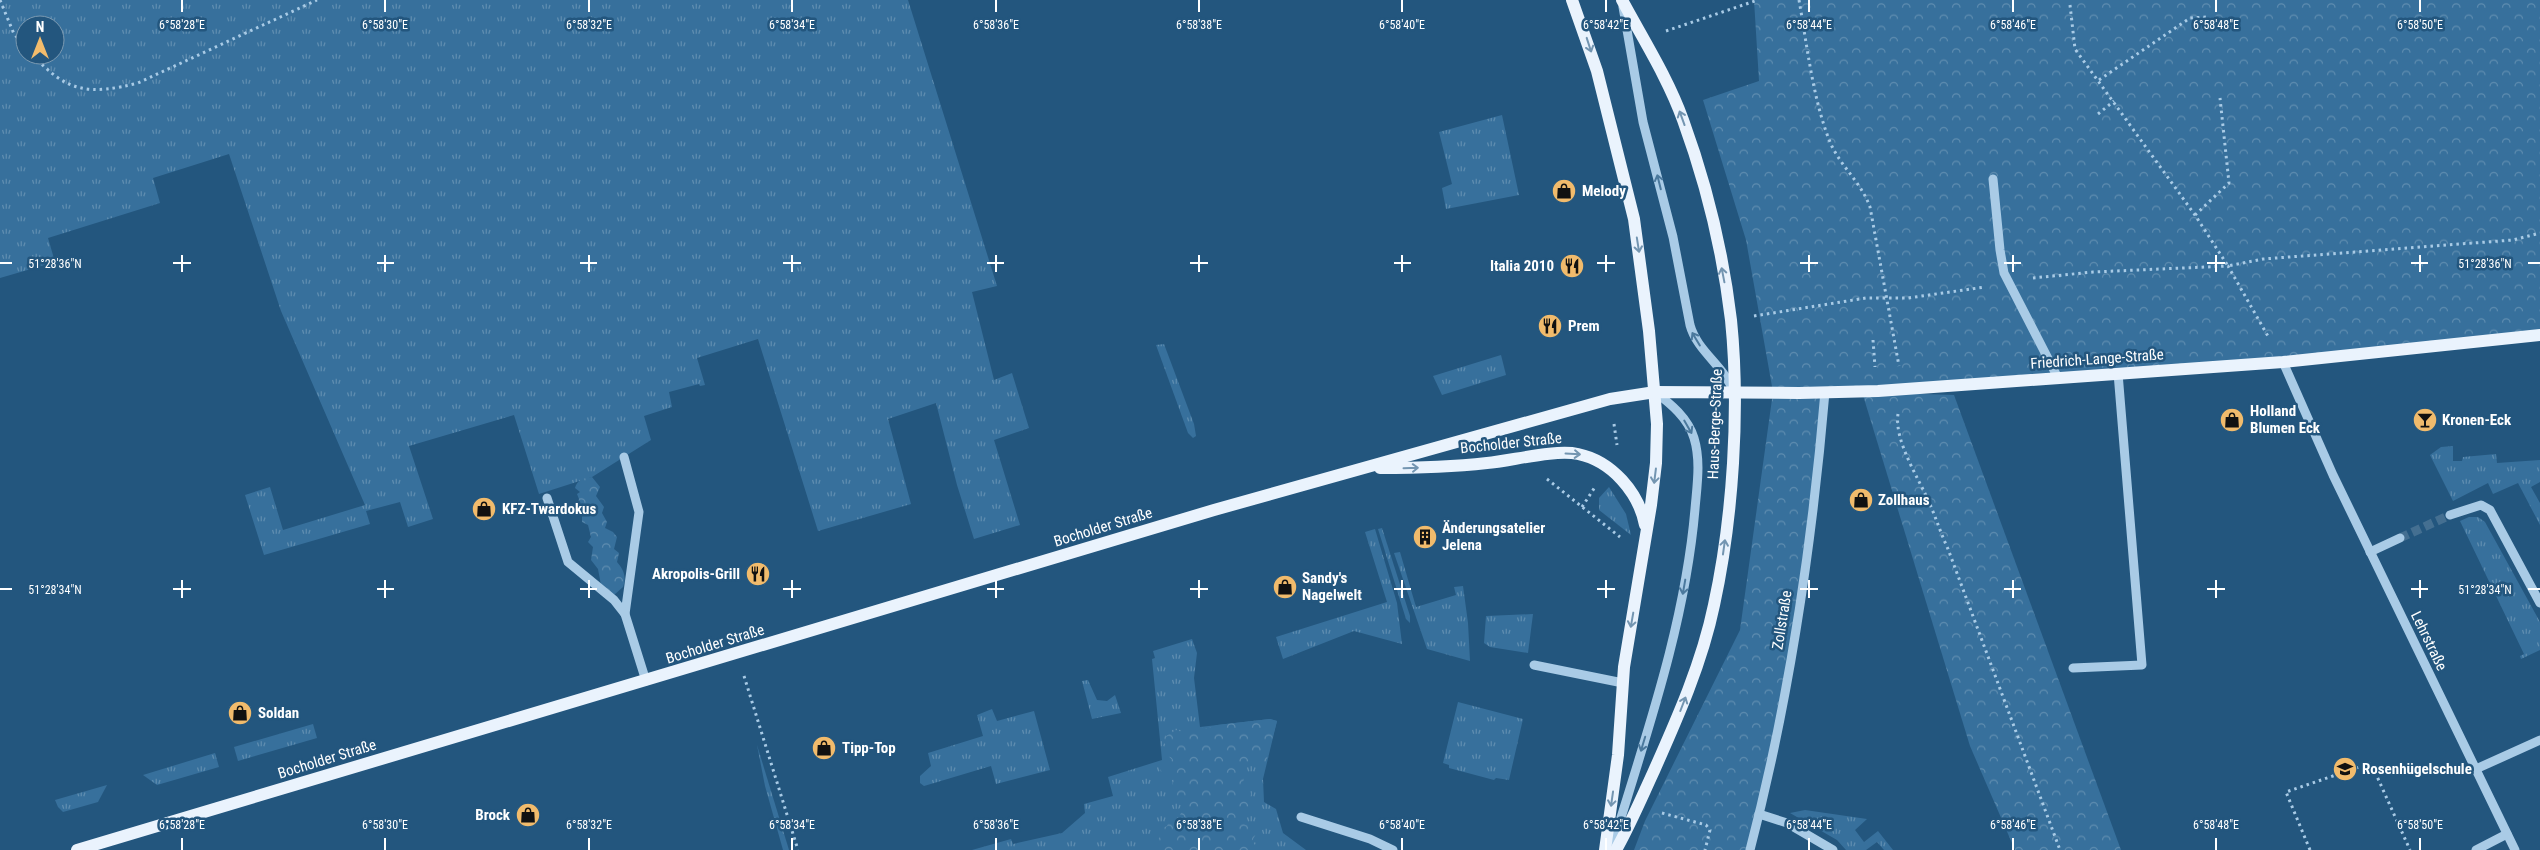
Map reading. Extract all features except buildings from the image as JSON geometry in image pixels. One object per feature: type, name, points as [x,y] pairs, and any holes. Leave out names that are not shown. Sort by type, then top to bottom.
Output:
[{"type":"main road","points":[[1572,0],[1597,72],[1630,203],[1641,266],[1655,392],[1656,463],[1623,683],[1618,755],[1605,850]]},
{"type":"main road","name":"Haus-Berge-Straße","points":[[1616,850],[1675,724],[1697,664],[1714,606],[1728,509],[1734,393],[1730,320],[1709,209],[1683,120],[1671,91],[1622,0]]},
{"type":"main road","name":"Friedrich-Lange-Straße","points":[[1655,392],[1825,392],[1903,389],[2283,362],[2540,335]]},
{"type":"main road","name":"Bocholder Straße","points":[[77,850],[1224,507],[1610,399],[1655,392]]},
{"type":"main road","name":"Bocholder Straße","points":[[1362,468],[1458,466],[1575,453],[1596,460],[1619,478],[1635,497],[1641,510],[1646,538]]},
{"type":"street","points":[[1622,0],[1643,122],[1673,237],[1690,325],[1694,339],[1722,371],[1734,393]]},
{"type":"street","points":[[1993,179],[2002,264],[2058,378]]},
{"type":"street","name":"Lehrstraße","points":[[2283,362],[2316,439],[2515,850]]},
{"type":"street","points":[[2072,668],[2142,665],[2118,374]]},
{"type":"street","points":[[1611,850],[1671,647],[1682,598],[1693,525],[1698,467],[1693,435],[1680,414],[1655,392]]},
{"type":"street","name":"Zollstraße","points":[[1750,850],[1760,814],[1795,634],[1818,466],[1825,392]]},
{"type":"street","points":[[624,457],[639,512],[626,614],[646,681]]},
{"type":"street","points":[[547,498],[568,562],[614,600],[626,614]]},
{"type":"street","points":[[2450,515],[2481,505],[2490,510],[2540,604]]},
{"type":"street","points":[[2370,552],[2400,538]]},
{"type":"street","points":[[1534,666],[1623,683]]},
{"type":"street","points":[[2476,769],[2540,740]]},
{"type":"street","points":[[1760,814],[1787,823],[1833,850]]},
{"type":"street","points":[[1301,817],[1370,839],[1393,850]]},
{"type":"street","points":[[2476,850],[2507,834]]},
{"type":"path","points":[[0,0],[15,35]]},
{"type":"path","points":[[42,65],[48,72],[67,85],[90,90],[110,90],[138,83],[316,0]]},
{"type":"path","points":[[1642,37],[1714,16],[1758,0]]},
{"type":"path","points":[[1799,0],[1825,127],[1839,159],[1858,182],[1870,207],[1903,389],[1897,418],[1911,466],[1929,501],[1948,549],[2060,850]]},
{"type":"path","points":[[2070,5],[2076,49],[2195,214],[2228,266],[2283,362]]},
{"type":"path","points":[[2098,80],[2190,18],[2208,17]]},
{"type":"path","points":[[2195,214],[2229,183],[2220,98]]},
{"type":"path","points":[[2098,114],[2114,101]]},
{"type":"path","points":[[1730,320],[1866,298],[1908,298],[2071,274],[2228,266],[2263,259],[2513,240],[2540,233]]},
{"type":"path","points":[[1528,457],[1540,474],[1643,556]]},
{"type":"path","points":[[737,654],[798,850]]},
{"type":"path","points":[[2310,850],[2286,792],[2371,763],[2410,850]]},
{"type":"path","points":[[1666,816],[1706,825],[1710,830],[1705,850]]},
{"type":"green space","points":[[0,0],[908,0],[997,286],[972,292],[994,380],[1012,373],[1029,428],[994,440],[1020,525],[974,539],[957,485],[936,403],[888,419],[911,504],[818,531],[758,339],[697,358],[705,385],[700,386],[699,384],[669,392],[672,407],[644,416],[651,440],[592,477],[539,494],[514,415],[409,446],[433,519],[408,527],[400,502],[366,511],[370,524],[264,555],[245,495],[270,487],[283,530],[365,505],[281,311],[229,154],[153,178],[160,203],[48,238],[55,262],[0,278]]},
{"type":"green space","points":[[1754,0],[2540,0],[2540,333],[2289,360],[1825,392],[1794,639],[1748,850],[1634,850],[1645,821],[1740,630],[1773,392],[1746,240],[1703,100],[1759,81]]},
{"type":"green space","points":[[1502,115],[1519,195],[1446,209],[1442,188],[1452,184],[1439,132]]},
{"type":"green space","points":[[1164,344],[1194,424],[1196,436],[1193,438],[1188,433],[1156,345]]},
{"type":"green space","points":[[1501,355],[1506,375],[1442,395],[1433,376]]},
{"type":"green space","points":[[1862,392],[1954,395],[2121,850],[2015,850],[1970,746]]},
{"type":"green space","points":[[2453,446],[2453,461],[2462,461],[2463,457],[2496,454],[2497,463],[2540,460],[2540,482],[2531,487],[2540,503],[2540,525],[2518,483],[2493,494],[2488,483],[2453,501],[2430,455],[2441,447]]},
{"type":"green space","points":[[592,477],[600,487],[596,496],[604,507],[602,513],[607,522],[605,528],[613,532],[617,537],[614,549],[619,553],[617,562],[623,570],[624,583],[623,587],[614,595],[601,585],[598,569],[591,560],[593,547],[588,542],[591,537],[588,525],[582,522],[582,510],[577,507],[579,499],[577,494],[580,492],[575,488],[577,483]]},
{"type":"green space","points":[[1609,487],[1626,514],[1631,535],[1599,510],[1599,498]]},
{"type":"green space","points":[[2469,517],[2478,517],[2485,522],[2540,622],[2540,650],[2521,659],[2520,656],[2524,654],[2460,521]]},
{"type":"green space","points":[[1382,528],[1410,616],[1410,623],[1406,619],[1378,529]]},
{"type":"green space","points":[[1375,529],[1397,603],[1402,644],[1354,631],[1283,659],[1276,637],[1387,602],[1365,532]]},
{"type":"green space","points":[[1400,552],[1416,607],[1456,595],[1454,587],[1463,586],[1468,623],[1470,661],[1427,649],[1394,553]]},
{"type":"green space","points":[[1533,614],[1528,653],[1490,647],[1484,643],[1486,616]]},
{"type":"green space","points":[[1192,639],[1197,653],[1194,678],[1200,727],[1270,719],[1277,721],[1263,779],[1264,802],[1276,809],[1283,833],[1306,850],[972,850],[1011,839],[1013,844],[1062,833],[1085,813],[1084,804],[1113,796],[1108,777],[1162,760],[1152,659],[1155,658],[1153,651]]},
{"type":"green space","points":[[1088,680],[1097,700],[1107,701],[1115,695],[1121,713],[1092,719],[1082,681]]},
{"type":"green space","points":[[1458,702],[1523,719],[1509,780],[1496,778],[1494,780],[1449,768],[1449,765],[1443,763]]},
{"type":"green space","points":[[992,709],[997,721],[1034,711],[1050,770],[996,784],[991,766],[924,786],[920,783],[920,776],[931,766],[928,753],[983,736],[977,715]]},
{"type":"green space","points":[[1270,719],[1277,721],[1266,762],[1260,762],[1257,758],[1248,757],[1250,763],[1241,770],[1245,775],[1242,786],[1249,789],[1251,794],[1248,803],[1252,807],[1249,813],[1241,818],[1240,822],[1246,825],[1250,821],[1251,829],[1256,834],[1252,841],[1255,845],[1259,844],[1262,846],[1263,850],[1158,850],[1156,841],[1160,837],[1158,830],[1167,826],[1170,819],[1179,817],[1181,813],[1178,809],[1184,807],[1183,798],[1174,795],[1169,790],[1175,779],[1162,772],[1158,766],[1172,760],[1165,752],[1168,745],[1163,743],[1160,736],[1165,733],[1166,736],[1176,730],[1186,733],[1200,727],[1206,729],[1217,725]]},
{"type":"green space","points":[[313,724],[317,738],[238,761],[234,747]]},
{"type":"green space","points":[[757,745],[789,850],[783,850],[765,786]]},
{"type":"green space","points":[[215,753],[219,767],[157,785],[143,775]]},
{"type":"green space","points":[[107,785],[98,802],[63,812],[55,800]]},
{"type":"green space","points":[[1805,810],[1867,819],[1855,830],[1864,842],[1878,831],[1893,850],[1884,850],[1877,842],[1866,850],[1846,850],[1837,840],[1790,813]]},
{"type":"tunnel","points":[[2400,538],[2450,515]]},
{"type":"place","name":"Melody","points":[[1564,191]]},
{"type":"place","name":"Italia 2010","points":[[1572,266]]},
{"type":"place","name":"Prem","points":[[1550,326]]},
{"type":"place","name":"Holland Blumen Eck","points":[[2232,420]]},
{"type":"place","name":"Kronen-Eck","points":[[2425,420]]},
{"type":"place","name":"Zollhaus","points":[[1861,500]]},
{"type":"place","name":"KFZ-Twardokus","points":[[484,509]]},
{"type":"place","name":"Änderungsatelier Jelena","points":[[1425,537]]},
{"type":"place","name":"Akropolis-Grill","points":[[758,574]]},
{"type":"place","name":"Sandy's Nagelwelt","points":[[1285,587]]},
{"type":"place","name":"Soldan","points":[[240,713]]},
{"type":"place","name":"Tipp-Top","points":[[824,748]]},
{"type":"place","name":"Rosenhügelschule","points":[[2345,769]]},
{"type":"place","name":"Brock","points":[[528,815]]}]
